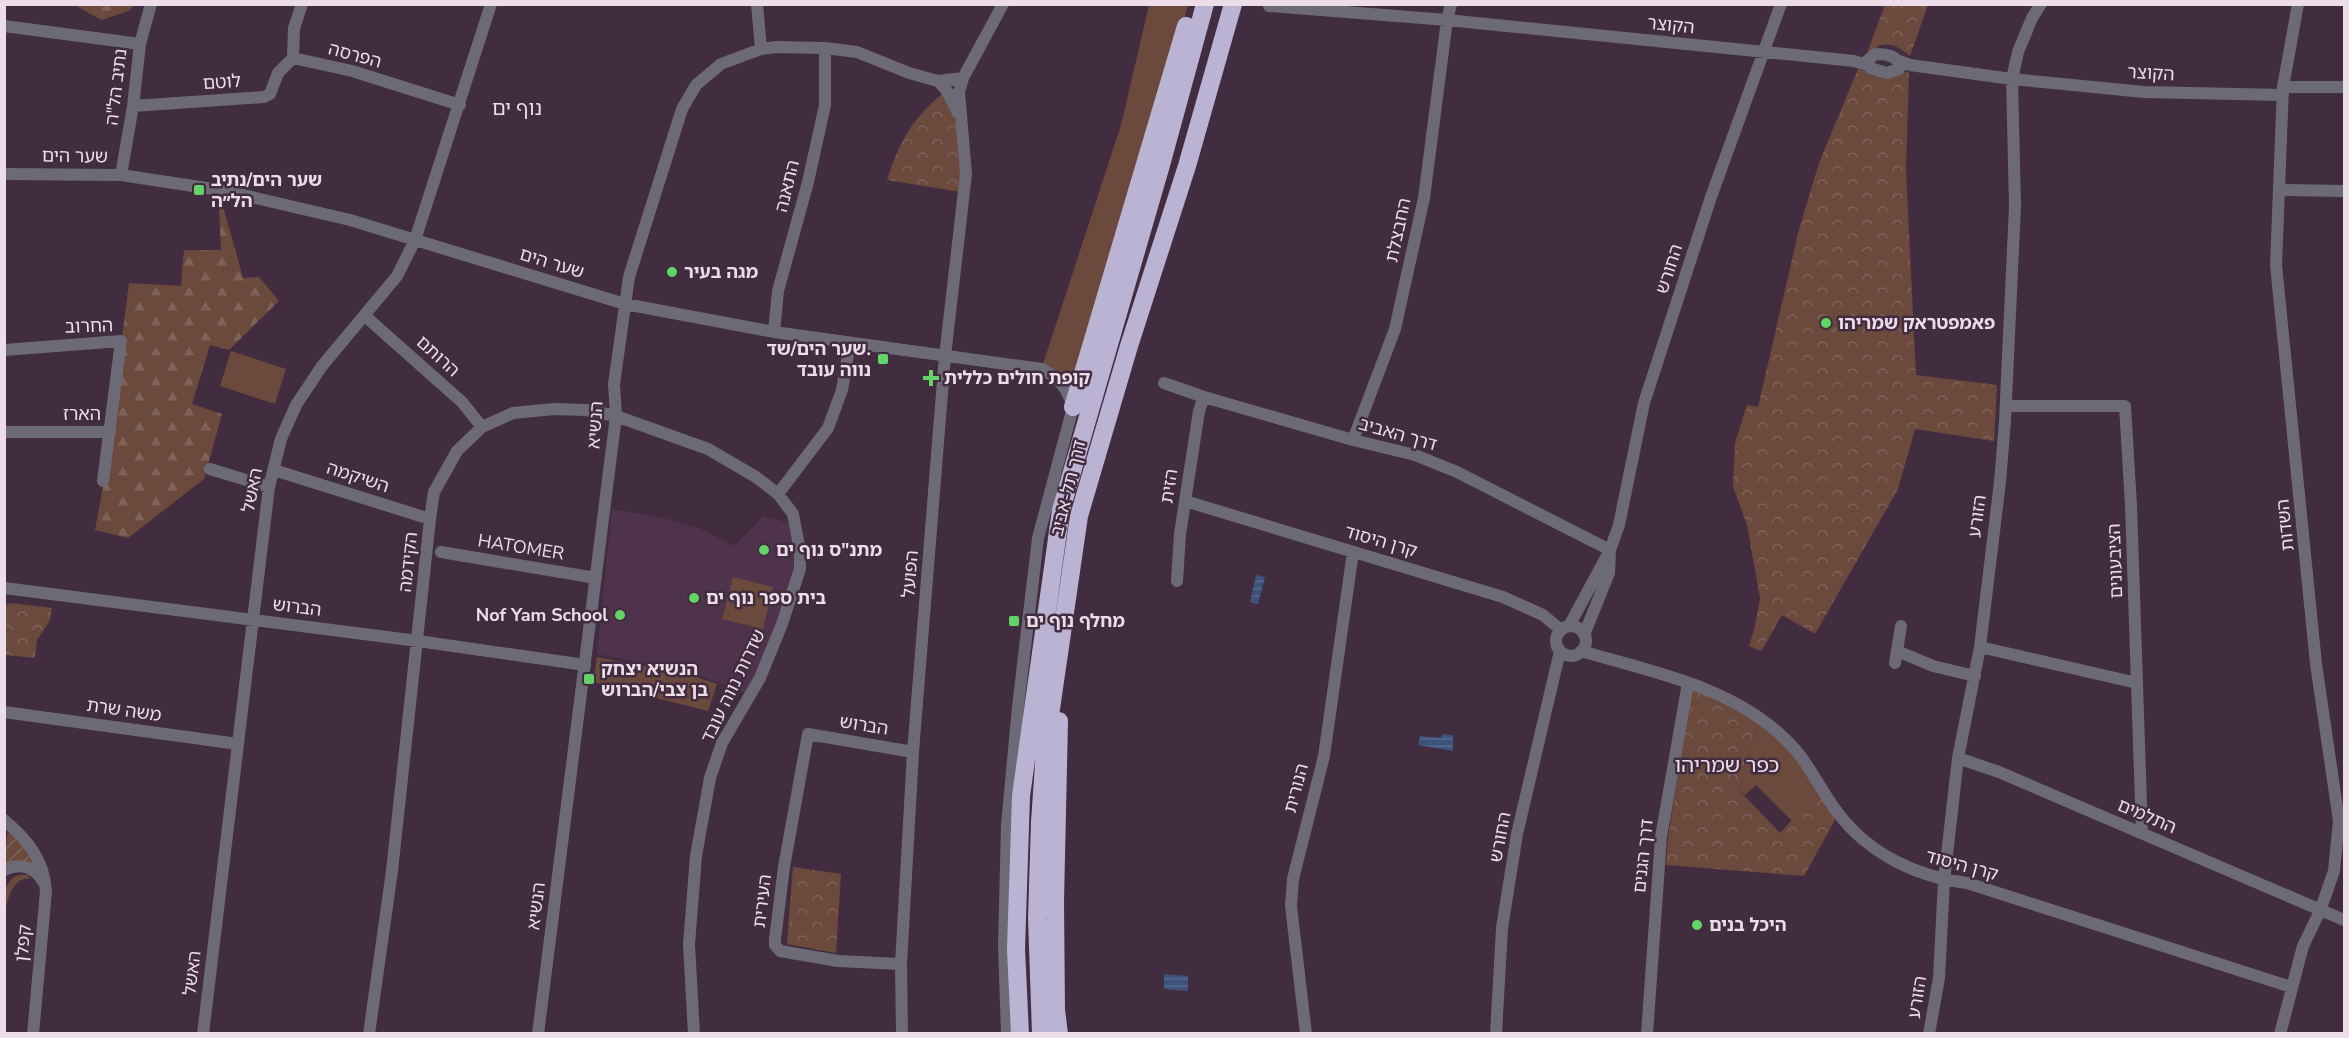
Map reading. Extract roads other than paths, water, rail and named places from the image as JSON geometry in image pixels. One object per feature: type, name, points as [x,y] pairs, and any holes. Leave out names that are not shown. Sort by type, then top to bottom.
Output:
[{"type":"highway","points":[[1073,407],[1193,4]]},
{"type":"highway","name":"דרך תל-אביב","points":[[1020,1034],[1016,949],[1021,796],[1061,510],[1205,4]]},
{"type":"highway","name":"דרך תל-אביב","points":[[1041,1034],[1037,918],[1045,750],[1079,516],[1129,346],[1187,166],[1233,4]]},
{"type":"highway","points":[[1059,1034],[1056,1010],[1055,903],[1062,638]]},
{"type":"street","name":"נתיב הל\"ה","points":[[121,175],[133,106],[140,44],[151,4]]},
{"type":"street","points":[[293,58],[294,28],[302,4]]},
{"type":"street","name":"האשל","points":[[202,1034],[269,487],[281,439],[296,405],[322,366],[397,276],[415,240],[491,4]]},
{"type":"street","points":[[757,4],[761,49]]},
{"type":"street","name":"הפועל","points":[[902,1034],[901,964],[913,752],[945,356],[966,174],[959,92],[963,78],[1003,4]]},
{"type":"street","name":"החבצלת","points":[[1353,440],[1395,328],[1424,198],[1451,4]]},
{"type":"street","name":"החורש","points":[[1565,628],[1610,550],[1619,525],[1644,403],[1711,197],[1781,4]]},
{"type":"street","name":"הזורע","points":[[1929,1034],[1939,978],[1944,880],[1958,759],[1980,647],[2000,482],[2006,406],[2015,206],[2012,79],[2018,52],[2032,18],[2041,4]]},
{"type":"street","name":"השדות","points":[[2280,1034],[2303,946],[2320,911],[2334,872],[2339,821],[2316,664],[2276,265],[2283,91],[2298,4]]},
{"type":"street","name":"הקוצר","points":[[1269,6],[1447,20],[1854,61],[1867,62],[1875,54],[1881,54],[1892,56],[1903,65],[2144,92],[2283,91],[2344,87]]},
{"type":"street","points":[[4,26],[140,44]]},
{"type":"street","name":"הנשיא","points":[[538,1034],[616,416],[614,384],[629,277],[682,109],[696,85],[721,64],[761,49],[776,47],[825,48],[857,52],[909,73],[938,81]]},
{"type":"street","name":"התאנה","points":[[774,332],[778,291],[808,182],[825,105],[825,48]]},
{"type":"street","name":"הפרסה","points":[[293,58],[352,71],[460,105]]},
{"type":"street","name":"לוטם","points":[[133,106],[264,97],[270,94],[278,73],[293,58]]},
{"type":"street","points":[[1867,62],[1875,71],[1887,73],[1903,65]]},
{"type":"street","points":[[938,81],[963,78]]},
{"type":"street","name":"הפועל","points":[[938,81],[947,91],[960,118]]},
{"type":"street","name":"שער הים","points":[[4,174],[121,175],[298,206],[625,304],[774,332],[1042,369],[1058,378],[1068,390],[1073,407]]},
{"type":"street","points":[[2279,190],[2344,191]]},
{"type":"street","name":"הרותם","points":[[365,316],[462,402],[482,427]]},
{"type":"street","name":"החרוב","points":[[4,350],[121,341],[110,432]]},
{"type":"street","points":[[778,494],[828,428],[842,390],[850,343]]},
{"type":"street","name":"דרך האביב","points":[[1164,383],[1204,397],[1353,440],[1415,455],[1457,472],[1610,550]]},
{"type":"street","name":"הזית","points":[[1177,581],[1180,534],[1199,411],[1204,397]]},
{"type":"street","name":"הציבעונים","points":[[2006,406],[2125,406],[2131,505],[2142,833]]},
{"type":"street","points":[[1007,1034],[1006,825],[1018,707],[1038,538],[1073,407]]},
{"type":"street","name":"הקידמה","points":[[369,1034],[392,871],[434,492],[457,451],[482,427],[513,413],[554,409],[586,410],[616,416],[708,449],[756,477],[778,494]]},
{"type":"street","name":"הארז","points":[[4,432],[110,432],[103,481]]},
{"type":"street","points":[[210,469],[269,487]]},
{"type":"street","name":"השיקמה","points":[[274,470],[430,519]]},
{"type":"street","name":"שדרות נווה עובד","points":[[694,1034],[689,944],[696,856],[711,778],[722,743],[760,678],[782,624],[800,569],[800,551],[794,514],[778,494]]},
{"type":"street","name":"קרן היסוד","points":[[1185,501],[1451,579],[1503,597],[1565,628]]},
{"type":"street","name":"החורש","points":[[1584,635],[1610,573],[1610,550]]},
{"type":"street","name":"HATOMER","points":[[441,552],[596,578]]},
{"type":"street","name":"הנורית","points":[[1306,1034],[1291,906],[1293,879],[1324,756],[1353,552]]},
{"type":"street","name":"הברוש","points":[[4,588],[418,641],[585,665]]},
{"type":"street","points":[[1901,626],[1896,657],[1975,676]]},
{"type":"street","points":[[1565,628],[1579,629],[1584,635],[1586,642],[1581,651],[1571,656],[1560,651],[1556,638],[1565,628]]},
{"type":"street","points":[[1980,647],[2137,683]]},
{"type":"street","name":"החורש","points":[[1496,1034],[1502,928],[1517,834],[1560,651]]},
{"type":"street","name":"קרן היסוד","points":[[1581,651],[1688,683],[1731,699],[1785,739],[1815,774],[1837,813],[1863,839],[1896,862],[1928,877],[1967,883],[2291,987]]},
{"type":"street","name":"דרך הגנים","points":[[1647,1034],[1661,837],[1688,683]]},
{"type":"street","name":"משה שרת","points":[[4,712],[238,744]]},
{"type":"street","name":"הברוש","points":[[808,734],[913,752]]},
{"type":"street","name":"העירית","points":[[808,734],[784,867],[775,945],[780,951],[838,961],[901,964]]},
{"type":"street","name":"התלמים","points":[[1958,759],[1999,772],[2344,920]]},
{"type":"street","name":"קפלן","points":[[4,820],[24,837],[35,851],[42,866],[46,891],[33,1034]]},
{"type":"street","points":[[4,870],[15,867],[29,868],[39,875],[46,891]]},
{"type":"water","points":[[1256,575],[1265,577],[1258,604],[1250,602]]},
{"type":"water","points":[[1442,734],[1453,735],[1453,751],[1418,745],[1420,736],[1441,738]]},
{"type":"water","points":[[1164,974],[1188,976],[1188,991],[1164,989]]},
{"type":"place","name":"שער הים/נתיב הל״ה","points":[[199,190]]},
{"type":"place","name":"מגה בעיר","points":[[672,272]]},
{"type":"place","name":"פאמפטראק שמריהו","points":[[1826,323]]},
{"type":"place","name":"שער הים/שד. נווה עובד","points":[[883,359]]},
{"type":"place","name":"קופת חולים כללית","points":[[931,378]]},
{"type":"place","name":"מתנ\"ס נוף ים","points":[[764,550]]},
{"type":"place","name":"בית ספר נוף ים","points":[[694,598]]},
{"type":"place","name":"Nof Yam School","points":[[620,615]]},
{"type":"place","name":"מחלף נוף ים","points":[[1014,621]]},
{"type":"place","name":"הנשיא יצחק בן צבי/הברוש","points":[[589,679]]},
{"type":"place","name":"היכל בנים","points":[[1697,925]]},
{"type":"district","name":"נוף ים","points":[[517,108]]},
{"type":"district","name":"כפר שמריהו","points":[[1727,765]]}]
